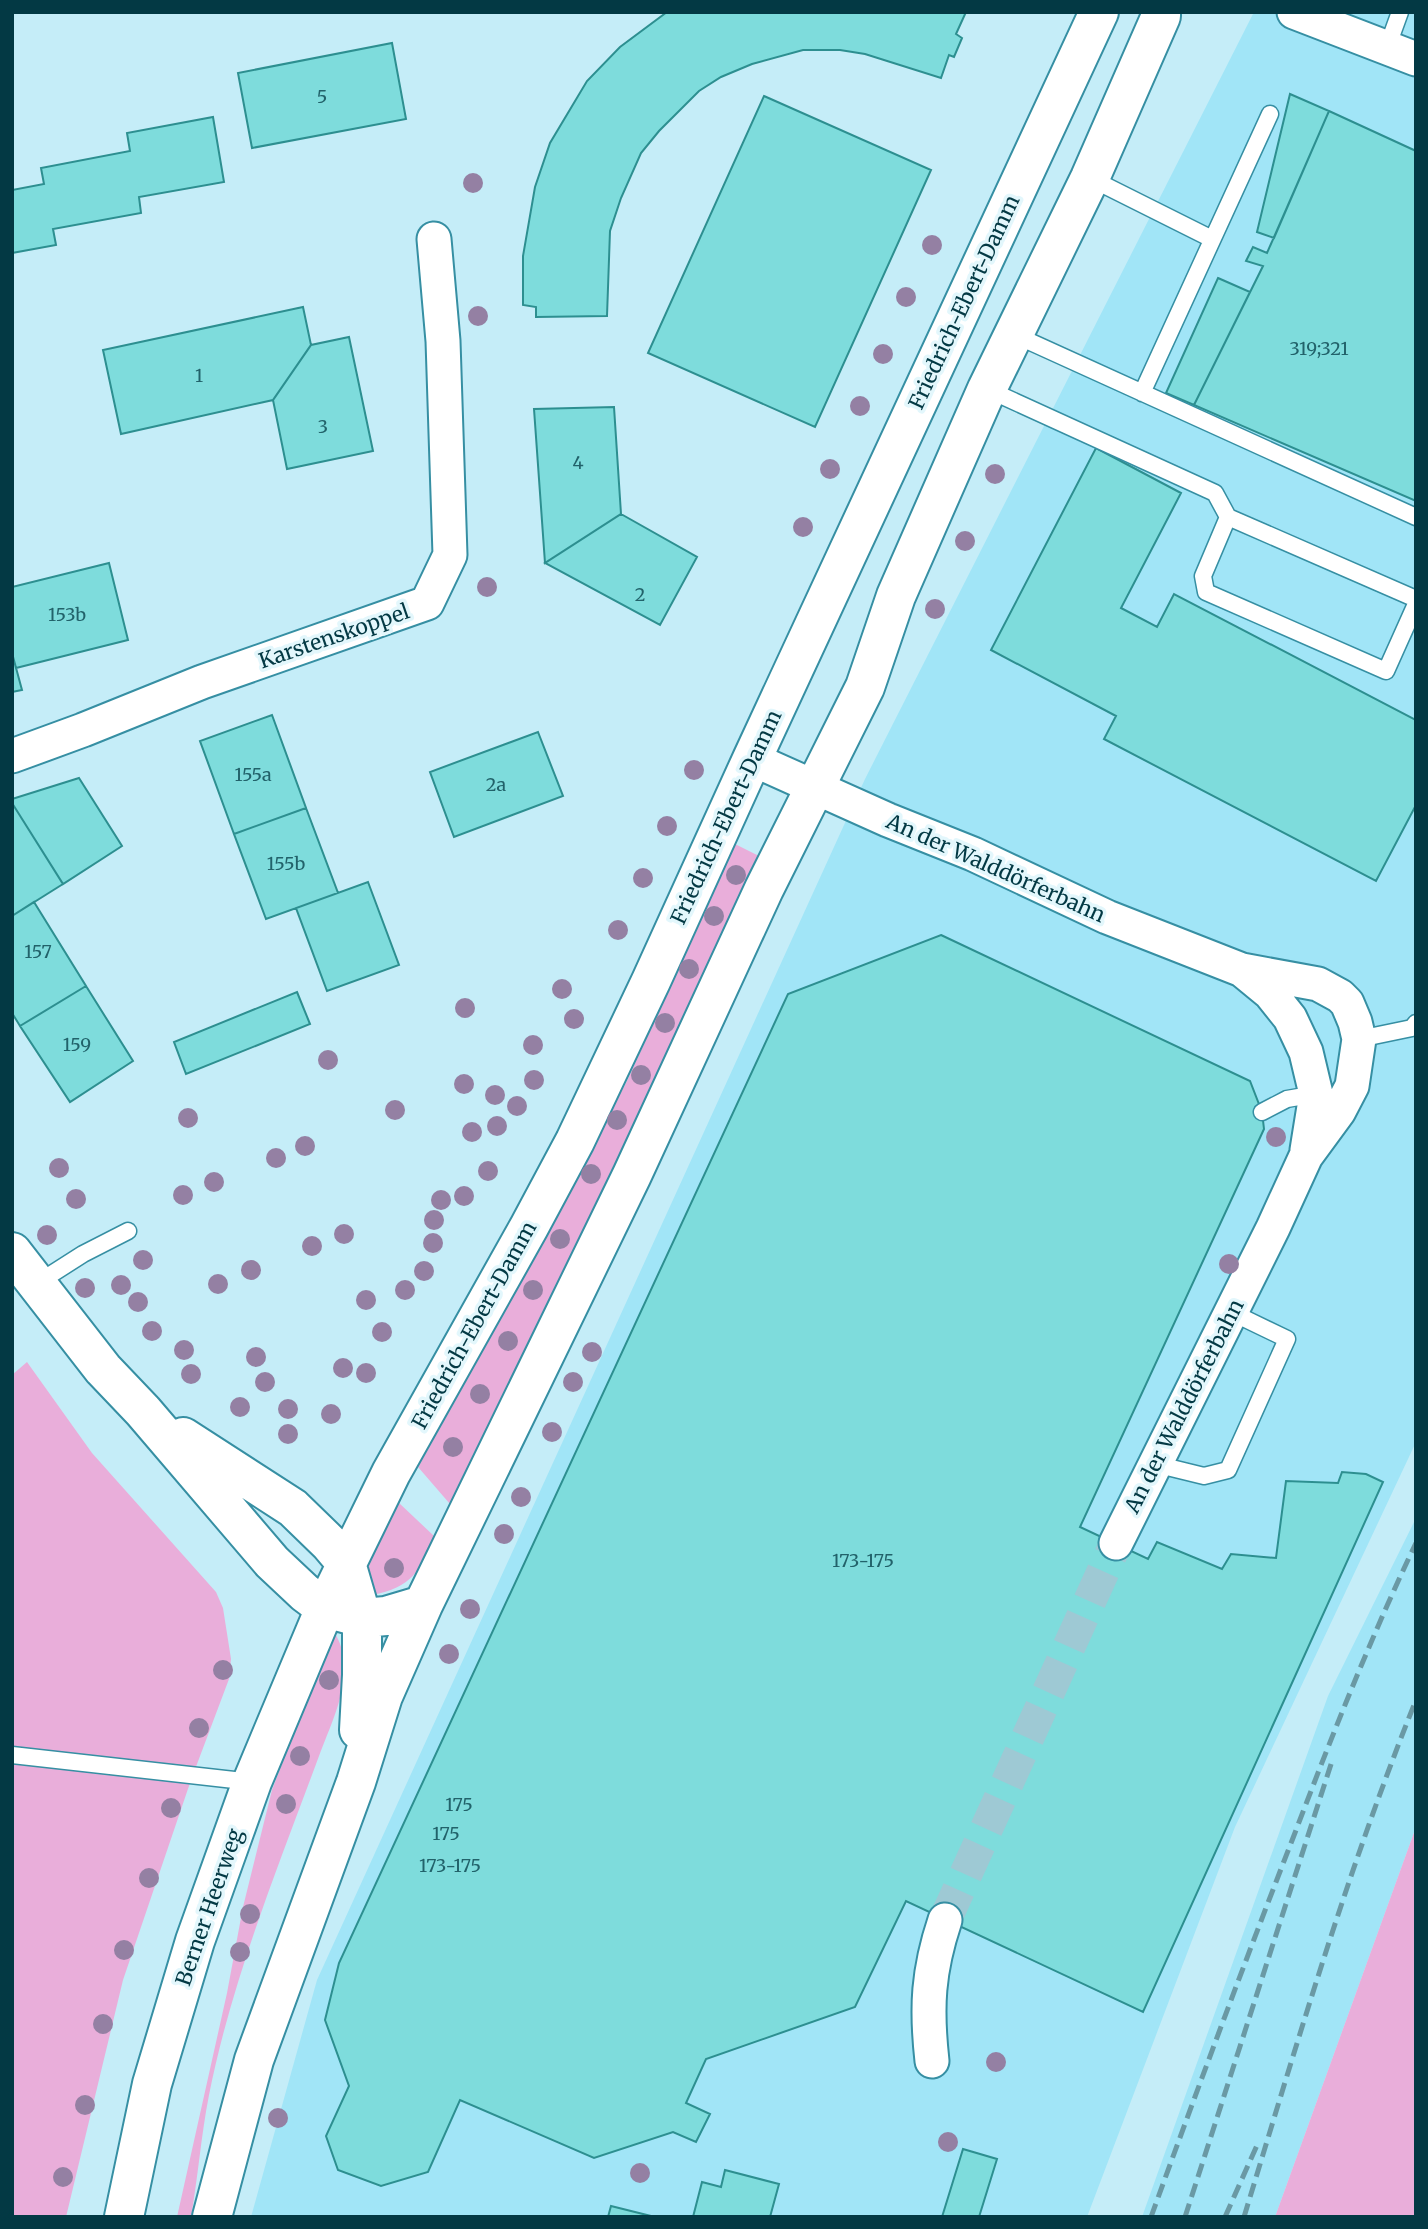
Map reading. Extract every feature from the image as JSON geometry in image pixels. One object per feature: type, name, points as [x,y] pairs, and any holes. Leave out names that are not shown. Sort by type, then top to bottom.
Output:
[{"type":"main road","name":"Friedrich-Ebert-Damm","points":[[325,1608],[391,1474],[575,1140],[1099,12]]},
{"type":"main road","points":[[212,2217],[254,2060],[356,1782],[383,1696],[423,1605],[632,1175],[813,787],[864,687],[896,596],[987,389],[1090,178],[1161,12]]},
{"type":"main road","points":[[12,1252],[103,1369],[143,1411],[272,1562],[305,1593],[325,1608],[362,1618],[386,1616],[423,1605]]},
{"type":"main road","points":[[143,1411],[293,1508],[346,1563],[362,1618],[356,1782]]},
{"type":"main road","name":"Berner Heerweg","points":[[124,2217],[156,2071],[195,1941],[252,1782],[325,1608]]},
{"type":"street","points":[[1294,12],[1401,53]]},
{"type":"street","name":"Karstenskoppel","points":[[12,756],[202,682],[427,603],[450,555],[443,341],[434,239]]},
{"type":"street","name":"An der Walddörferbahn","points":[[752,759],[973,854],[1107,917],[1242,970],[1318,984],[1347,1003],[1359,1040],[1352,1086],[1339,1111],[1306,1156],[1273,1228],[1116,1543]]},
{"type":"street","name":"An der Walddörferbahn","points":[[1242,970],[1270,993],[1290,1018],[1306,1052],[1316,1094],[1306,1156]]},
{"type":"street","points":[[1316,1094],[1359,1040]]},
{"type":"street","points":[[932,2060],[928,2024],[929,1984],[935,1948],[945,1920]]},
{"type":"lane","points":[[1400,12],[1401,53]]},
{"type":"lane","points":[[1142,393],[1270,114]]},
{"type":"lane","points":[[1090,178],[1212,239]]},
{"type":"lane","points":[[1013,334],[1416,517]]},
{"type":"lane","points":[[987,389],[1215,493],[1228,517],[1416,601],[1386,671],[1206,592],[1203,576],[1228,517]]},
{"type":"lane","points":[[1359,1040],[1412,1028],[1416,1023]]},
{"type":"lane","points":[[1262,1112],[1287,1099],[1316,1094]]},
{"type":"lane","points":[[36,1284],[83,1254],[128,1231]]},
{"type":"lane","points":[[1155,1464],[1205,1476],[1228,1470],[1287,1339],[1231,1312]]},
{"type":"lane","points":[[12,1755],[252,1782]]},
{"type":"shaded area","points":[[1254,12],[1416,12],[1416,1442],[1235,1827],[1087,2217],[251,2217],[317,1980],[865,779]]},
{"type":"shaded area","points":[[735,844],[759,856],[578,1251],[450,1504],[418,1467],[627,1081]]},
{"type":"shaded area","points":[[27,1362],[92,1453],[216,1592],[223,1608],[231,1659],[229,1679],[191,1780],[123,1980],[66,2217],[12,2217],[12,1375]]},
{"type":"shaded area","points":[[398,1502],[434,1536],[413,1576],[397,1587],[372,1595],[361,1577]]},
{"type":"shaded area","points":[[1416,1518],[1416,1827],[1275,2217],[1142,2217],[1328,1696]]},
{"type":"shaded area","points":[[336,1635],[344,1665],[341,1696],[257,1924],[230,2009],[209,2095],[191,2217],[177,2217],[227,1993],[243,1907],[272,1790],[305,1703]]},
{"type":"shaded area","points":[[1416,1827],[1416,2217],[1275,2217]]},
{"type":"building","points":[[667,12],[966,12],[956,34],[962,38],[954,57],[949,55],[941,78],[865,54],[840,50],[803,50],[752,64],[721,77],[699,91],[641,153],[621,198],[610,231],[607,316],[536,317],[536,307],[523,305],[523,256],[535,187],[550,143],[587,81],[620,47]]},
{"type":"building","points":[[392,43],[406,119],[252,148],[238,73]]},
{"type":"building","points":[[1290,94],[1329,111],[1274,238],[1257,232]]},
{"type":"building","points":[[764,96],[931,170],[815,427],[648,353]]},
{"type":"building","points":[[1329,111],[1416,151],[1416,501],[1194,405],[1263,266],[1246,261],[1253,247],[1267,253]]},
{"type":"building","points":[[213,117],[224,182],[139,197],[141,213],[53,229],[56,245],[12,253],[12,190],[44,184],[41,168],[130,151],[127,133]]},
{"type":"building","points":[[1218,278],[1250,292],[1194,405],[1166,393]]},
{"type":"building","points":[[303,307],[311,345],[273,400],[121,434],[103,350]]},
{"type":"building","points":[[349,337],[373,451],[287,469],[273,400],[311,345]]},
{"type":"building","points":[[614,407],[621,514],[545,563],[534,409]]},
{"type":"building","points":[[1096,448],[1181,493],[1121,608],[1157,627],[1174,594],[1416,720],[1416,805],[1376,881],[1104,739],[1116,716],[991,650]]},
{"type":"building","points":[[621,514],[697,557],[660,625],[545,563]]},
{"type":"building","points":[[109,563],[128,640],[16,668],[12,653],[12,587]]},
{"type":"building","points":[[12,653],[22,690],[12,692]]},
{"type":"building","points":[[272,715],[306,808],[234,834],[200,741]]},
{"type":"building","points":[[538,732],[563,796],[454,837],[430,772]]},
{"type":"building","points":[[79,778],[122,846],[63,884],[12,799]]},
{"type":"building","points":[[12,803],[63,884],[12,916]]},
{"type":"building","points":[[306,808],[338,893],[266,919],[234,834]]},
{"type":"building","points":[[368,882],[399,965],[327,991],[296,908]]},
{"type":"building","points":[[34,902],[86,986],[20,1026],[12,1013],[12,916]]},
{"type":"building","points":[[941,935],[1250,1081],[1262,1112],[1264,1129],[1080,1527],[1148,1559],[1157,1542],[1222,1569],[1231,1554],[1276,1558],[1286,1481],[1338,1483],[1342,1472],[1366,1474],[1383,1482],[1143,2012],[906,1901],[855,2007],[706,2059],[686,2103],[710,2114],[696,2142],[673,2132],[594,2158],[460,2100],[428,2172],[381,2186],[338,2170],[326,2136],[349,2086],[325,2020],[339,1963],[788,994]]},
{"type":"building","points":[[86,986],[133,1061],[70,1102],[20,1026]]},
{"type":"building","points":[[297,992],[310,1024],[186,1074],[174,1042]]},
{"type":"building","points":[[963,2149],[997,2159],[979,2217],[942,2217]]},
{"type":"building","points":[[725,2170],[779,2184],[770,2217],[693,2217],[702,2182],[721,2187]]},
{"type":"building","points":[[611,2206],[655,2217],[608,2217]]},
{"type":"tunnel","points":[[945,1920],[1116,1543]]},
{"type":"railway","points":[[1151,2217],[1322,1763],[1367,1652],[1416,1543]]},
{"type":"railway","points":[[1244,2217],[1346,1892],[1416,1700]]},
{"type":"railway","points":[[1185,2217],[1333,1758]]},
{"type":"railway","points":[[1225,2217],[1258,2143]]}]
